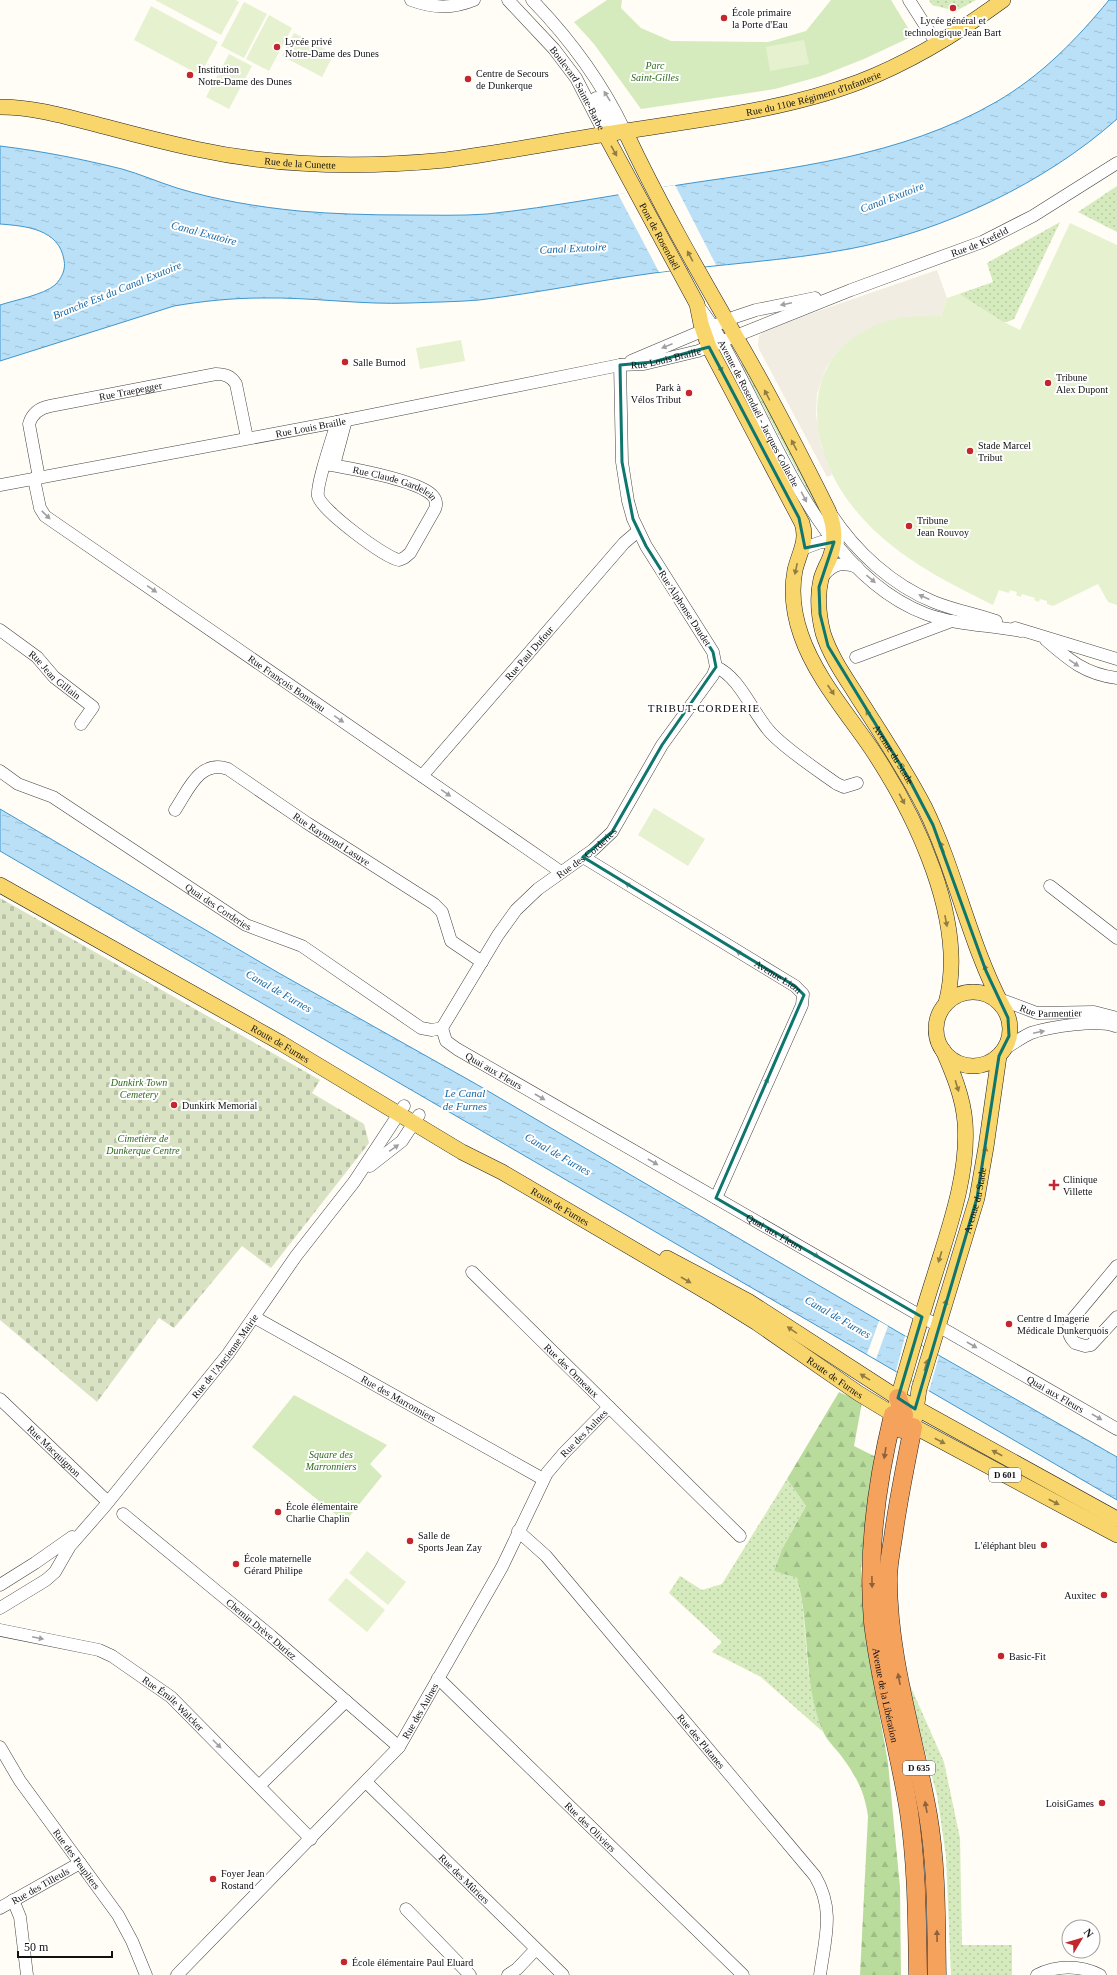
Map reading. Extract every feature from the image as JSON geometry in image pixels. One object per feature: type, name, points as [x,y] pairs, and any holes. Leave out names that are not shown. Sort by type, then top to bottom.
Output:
[{"type":"highway","name":"Avenue de la Libération","points":[[905,1414],[891,1503],[889,1601],[895,1657],[923,1787],[933,1849],[938,1975]]},
{"type":"highway","name":"Avenue de la Libération","points":[[905,1414],[887,1442],[871,1561],[873,1622],[880,1671],[909,1811],[915,1870],[918,1975]]},
{"type":"highway","points":[[902,1776],[908,1975]]},
{"type":"main road","name":"Rue du 110e Régiment d'Infanterie","points":[[605,134],[765,108],[830,91],[882,72],[937,44],[1003,0]]},
{"type":"main road","name":"Rue de la Cunette","points":[[0,107],[22,108],[52,113],[162,142],[232,156],[321,164],[368,165],[446,160],[605,134]]},
{"type":"main road","name":"Boulevard Sainte-Barbe","points":[[625,131],[640,162]]},
{"type":"main road","name":"Boulevard Sainte-Barbe","points":[[605,134],[623,168]]},
{"type":"main road","name":"Pont de Rosendaël","points":[[640,162],[709,290]]},
{"type":"main road","name":"Pont de Rosendaël","points":[[623,168],[696,304]]},
{"type":"main road","name":"Avenue de Rosendaël - Jacques Collache","points":[[709,290],[726,320],[722,342],[799,518]]},
{"type":"main road","name":"Avenue de Rosendaël - Jacques Collache","points":[[696,304],[708,328],[722,342],[825,504]]},
{"type":"main road","name":"Avenue du Stade","points":[[825,504],[832,520],[834,542],[831,555],[821,579],[820,614],[828,646],[844,675],[909,779],[933,825],[951,870],[995,999]]},
{"type":"main road","name":"Avenue du Stade","points":[[799,518],[804,532],[802,549],[794,579],[794,600],[799,629],[813,661],[897,790],[923,845],[941,899],[951,947],[952,977],[946,1003]]},
{"type":"main road","name":"Route de Furnes","points":[[0,875],[401,1110]]},
{"type":"main road","name":"Route de Furnes","points":[[0,885],[417,1119],[720,1300],[905,1414],[1117,1535]]},
{"type":"main road","points":[[967,992],[995,999],[1007,1013],[1010,1027],[1010,1036],[1002,1052],[986,1063],[972,1066],[958,1063],[943,1050],[937,1038],[936,1024],[941,1010],[946,1003],[954,997],[967,992]]},
{"type":"main road","name":"Avenue du Stade","points":[[905,1414],[904,1379],[955,1203],[964,1150],[965,1123],[961,1100],[954,1074],[943,1050]]},
{"type":"main road","name":"Avenue du Stade","points":[[905,1414],[919,1389],[976,1198],[1002,1052]]},
{"type":"main road","name":"Route de Furnes","points":[[905,1414],[1117,1519]]},
{"type":"street","points":[[411,0],[428,5],[444,7],[461,5],[474,0]]},
{"type":"street","name":"Boulevard Sainte-Barbe","points":[[508,0],[554,49],[576,78],[605,134]]},
{"type":"street","name":"Boulevard Sainte-Barbe","points":[[532,0],[553,22],[600,85],[625,131]]},
{"type":"street","points":[[909,0],[937,44]]},
{"type":"street","name":"Boulevard Sainte-Barbe","points":[[522,15],[568,54],[583,74],[605,116],[613,124],[625,131]]},
{"type":"street","name":"Rue de Krefeld","points":[[1098,174],[1117,158]]},
{"type":"street","name":"Rue de Krefeld","points":[[722,342],[851,290],[997,235],[1046,208],[1117,163]]},
{"type":"street","name":"Rue de Krefeld","points":[[708,328],[756,310],[851,290]]},
{"type":"street","name":"Rue Louis Braille","points":[[620,365],[708,328]]},
{"type":"street","name":"Rue Louis Braille","points":[[0,486],[341,421],[620,365],[648,363],[722,342]]},
{"type":"street","name":"Avenue de Rosendaël - Jacques Collache","points":[[722,342],[812,511],[834,542],[858,568],[886,591],[906,604],[926,614],[952,621],[1021,631]]},
{"type":"street","name":"Rue Alphonse Daudet","points":[[620,365],[622,462],[628,501],[638,531],[713,652],[716,667]]},
{"type":"street","name":"Rue Traepegger","points":[[36,478],[30,420],[41,408],[216,374],[224,374],[231,378],[236,384],[247,438]]},
{"type":"street","name":"Rue Claude Gardelein","points":[[330,464],[382,476],[412,486],[433,496],[436,502],[435,509],[406,557],[399,560],[388,556],[358,535],[323,505],[318,498],[318,490],[330,464],[341,421]]},
{"type":"street","name":"Rue François Bonneau","points":[[36,478],[40,508],[45,516],[561,872]]},
{"type":"street","name":"Avenue de Rosendaël - Jacques Collache","points":[[825,504],[845,533],[863,553],[884,572],[913,592],[936,603],[1021,631],[1117,659]]},
{"type":"street","name":"Rue Paul Dufour","points":[[422,776],[624,543],[638,531]]},
{"type":"street","points":[[802,549],[816,543],[834,542],[847,544],[863,553]]},
{"type":"street","points":[[821,579],[830,568],[836,564],[847,564],[858,568]]},
{"type":"street","points":[[856,657],[952,621]]},
{"type":"street","name":"Rue Jean Gillain","points":[[0,630],[37,657],[54,678],[93,707],[81,724]]},
{"type":"street","name":"Avenue de Rosendaël - Jacques Collache","points":[[1044,638],[1074,664],[1098,675],[1117,678]]},
{"type":"street","points":[[716,667],[730,677],[763,723],[776,737],[837,784],[844,787],[857,783]]},
{"type":"street","name":"Rue des Corderies","points":[[442,1028],[516,910],[538,888],[602,842],[612,832],[662,745],[713,675],[716,667]]},
{"type":"street","name":"Rue Raymond Lasuye","points":[[175,810],[202,771],[215,766],[228,769],[307,823],[434,904],[442,912],[451,941],[482,962]]},
{"type":"street","name":"Quai des Corderies","points":[[0,772],[18,784],[53,797],[246,925],[302,946],[421,1028],[432,1030],[442,1028]]},
{"type":"street","name":"Avenue Liem","points":[[582,857],[796,986],[803,994],[802,1005],[716,1198]]},
{"type":"street","points":[[1050,886],[1117,938]]},
{"type":"street","name":"Rue Parmentier","points":[[995,999],[1037,1013],[1094,1012],[1117,1018]]},
{"type":"street","name":"Rue Parmentier","points":[[1002,1052],[1023,1037],[1038,1031],[1094,1022],[1104,1022],[1117,1026]]},
{"type":"street","name":"Quai aux Fleurs","points":[[442,1028],[445,1038],[451,1045],[1117,1429]]},
{"type":"street","name":"Rue de l'Ancienne Mairie","points":[[0,1608],[46,1580],[55,1572],[70,1546],[108,1502],[228,1354],[296,1256],[354,1182],[401,1110]]},
{"type":"street","name":"Rue de l'Ancienne Mairie","points":[[354,1182],[370,1165],[400,1144],[417,1119]]},
{"type":"street","points":[[1117,1266],[1070,1321],[1068,1326],[1070,1334],[1075,1343],[1085,1346],[1091,1345],[1102,1336],[1117,1317]]},
{"type":"street","name":"Rue des Ormeaux","points":[[472,1272],[740,1536]]},
{"type":"street","name":"Rue des Marronniers","points":[[254,1317],[543,1479]]},
{"type":"street","name":"Rue Macquignon","points":[[0,1399],[108,1502]]},
{"type":"street","name":"Rue des Aulnes","points":[[177,1975],[399,1747],[502,1567],[543,1479],[556,1461],[609,1407]]},
{"type":"street","name":"Chemin Drève Duriez","points":[[123,1514],[399,1747]]},
{"type":"street","name":"Rue de l'Ancienne Mairie","points":[[0,1585],[35,1564],[89,1524]]},
{"type":"street","name":"Rue des Platanes","points":[[518,1531],[546,1556],[815,1876],[825,1896],[828,1910],[820,1975]]},
{"type":"street","points":[[35,1564],[40,1564],[47,1568],[48,1574],[46,1580]]},
{"type":"street","name":"Rue Émile Walcker","points":[[0,1630],[99,1650],[108,1654],[171,1697],[311,1839]]},
{"type":"street","name":"Rue des Oliviers","points":[[438,1678],[743,1975]]},
{"type":"street","points":[[259,1786],[346,1701]]},
{"type":"street","name":"Rue des Peupliers","points":[[0,1747],[20,1781],[80,1864],[96,1883],[123,1923],[146,1975]]},
{"type":"street","name":"Rue des Mûriers","points":[[366,1782],[563,1975]]},
{"type":"street","name":"Rue des Tilleuls","points":[[0,1908],[80,1864]]},
{"type":"street","points":[[14,1900],[20,1917],[27,1975]]},
{"type":"street","points":[[406,1909],[470,1975]]},
{"type":"street","points":[[508,1975],[517,1969],[536,1949]]},
{"type":"street","points":[[1037,1975],[1057,1968],[1079,1968],[1100,1975]]},
{"type":"highlighted area","points":[[709,347],[799,518],[805,548],[834,542],[819,587],[820,614],[828,646],[909,779],[933,825],[986,971],[1008,1018],[1009,1036],[999,1056],[977,1198],[915,1409],[898,1398],[922,1317],[716,1198],[804,995],[795,986],[583,857],[612,832],[662,745],[716,667],[713,652],[646,546],[633,519],[622,462],[620,365],[653,362]]},
{"type":"green space","points":[[155,0],[236,0],[239,2],[221,35]]},
{"type":"green space","name":"Parc Saint-Gilles","points":[[607,0],[622,0],[621,8],[641,28],[671,41],[768,42],[806,31],[831,0],[891,0],[913,36],[864,59],[821,76],[775,89],[641,109],[594,44],[574,22]]},
{"type":"green space","name":"Lycée général et technologique Jean Bart","points":[[929,0],[976,0],[956,11],[932,5]]},
{"type":"green space","points":[[244,2],[267,14],[244,58],[221,46]]},
{"type":"green space","points":[[151,6],[218,42],[200,75],[134,40]]},
{"type":"green space","points":[[269,15],[292,28],[269,71],[246,59]]},
{"type":"green space","points":[[294,33],[334,54],[322,77],[282,56]]},
{"type":"green space","points":[[804,40],[809,64],[770,71],[766,47]]},
{"type":"green space","points":[[229,54],[252,66],[229,109],[206,97]]},
{"type":"green space","points":[[1117,186],[1117,232],[1078,212]]},
{"type":"green space","points":[[1060,222],[1014,319],[1007,322],[1002,322],[959,294],[993,282],[987,263]]},
{"type":"green space","name":"Stade Marcel Tribut","points":[[1070,223],[1117,245],[1117,605],[1108,602],[1098,584],[1053,606],[1047,604],[1047,601],[1040,599],[1039,602],[1034,600],[1035,598],[1022,594],[1021,597],[1016,595],[1017,592],[1010,590],[1009,593],[999,590],[993,605],[917,564],[883,538],[853,507],[832,473],[820,438],[817,405],[824,374],[840,349],[865,329],[899,318],[941,316],[947,298],[959,294],[1002,321],[1020,330]]},
{"type":"green space","points":[[461,340],[465,361],[420,369],[416,348]]},
{"type":"green space","points":[[743,363],[822,510],[819,512],[741,364]]},
{"type":"green space","points":[[654,808],[705,839],[688,866],[638,835]]},
{"type":"green space","name":"Cimetière de Dunkerque Centre","points":[[0,898],[320,1080],[312,1093],[364,1124],[369,1143],[271,1268],[242,1246],[174,1328],[159,1318],[97,1402],[0,1320]]},
{"type":"green space","points":[[839,1392],[862,1402],[854,1446],[876,1457],[868,1502],[861,1570],[870,1662],[888,1763],[900,1887],[901,1975],[860,1975],[868,1816],[866,1806],[858,1782],[845,1761],[826,1737],[816,1713],[809,1675],[804,1616],[797,1578],[774,1571],[782,1549],[806,1506],[787,1479]]},
{"type":"green space","name":"Square des Marronniers","points":[[294,1395],[387,1445],[370,1464],[382,1476],[345,1522],[252,1447]]},
{"type":"green space","points":[[787,1479],[806,1506],[782,1549],[774,1571],[797,1578],[804,1619],[807,1660],[812,1694],[823,1732],[761,1677],[712,1652],[722,1642],[669,1593],[680,1576],[702,1590],[722,1584]]},
{"type":"green space","points":[[367,1551],[406,1582],[388,1605],[349,1573]]},
{"type":"green space","points":[[346,1578],[385,1610],[367,1632],[328,1600]]},
{"type":"green space","points":[[902,1667],[944,1762],[960,1838],[962,1945],[1012,1945],[1012,1975],[951,1975],[946,1856],[937,1795]]},
{"type":"shaded area","points":[[937,270],[947,298],[941,316],[903,317],[874,325],[850,340],[836,353],[826,368],[817,394],[816,414],[821,446],[832,475],[827,477],[759,349],[759,336],[766,329]]},
{"type":"water","points":[[1109,0],[1117,0],[1117,119],[1089,142],[1026,184],[957,217],[921,230],[885,241],[825,253],[654,273],[479,300],[392,303],[262,298],[229,299],[174,306],[0,361],[0,305],[50,289],[60,279],[64,270],[64,260],[61,250],[56,242],[40,231],[20,226],[0,224],[0,146],[107,165],[129,171],[170,186],[222,199],[299,211],[378,215],[467,215],[512,211],[805,166],[884,148],[922,136],[960,121],[996,102],[1028,81],[1071,43]]},
{"type":"water","name":"Le Canal de Furnes","points":[[0,809],[277,972],[476,1084],[905,1336],[1117,1457],[1117,1500],[0,851]]},
{"type":"pier","points":[[675,185],[716,265],[659,272],[618,194]]},
{"type":"pier","points":[[879,1321],[888,1326],[876,1359],[867,1354]]},
{"type":"pier","points":[[905,1336],[939,1356],[929,1391],[896,1371]]},
{"type":"place","name":"Lycée général et technologique Jean Bart","points":[[953,8]]},
{"type":"place","name":"École primaire la Porte d'Eau","points":[[724,18]]},
{"type":"place","name":"Lycée privé Notre-Dame des Dunes","points":[[277,47]]},
{"type":"place","name":"Institution Notre-Dame des Dunes","points":[[190,75]]},
{"type":"place","name":"Centre de Secours de Dunkerque","points":[[468,79]]},
{"type":"place","name":"Salle Burnod","points":[[345,362]]},
{"type":"place","name":"Tribune Alex Dupont","points":[[1048,383]]},
{"type":"place","name":"Park à Vélos Tribut","points":[[689,393]]},
{"type":"place","name":"Stade Marcel Tribut","points":[[970,451]]},
{"type":"place","name":"Tribune Jean Rouvoy","points":[[909,526]]},
{"type":"place","name":"Dunkirk Memorial","points":[[174,1105]]},
{"type":"place","name":"Clinique Villette","points":[[1054,1185]]},
{"type":"place","name":"Centre d Imagerie Médicale Dunkerquois","points":[[1009,1324]]},
{"type":"place","name":"École élémentaire Charlie Chaplin","points":[[278,1512]]},
{"type":"place","name":"Salle de Sports Jean Zay","points":[[410,1541]]},
{"type":"place","name":"L'éléphant bleu","points":[[1044,1545]]},
{"type":"place","name":"École maternelle Gérard Philipe","points":[[236,1564]]},
{"type":"place","name":"Auxitec","points":[[1104,1595]]},
{"type":"place","name":"Basic-Fit","points":[[1001,1656]]},
{"type":"place","name":"LoisiGames","points":[[1102,1803]]},
{"type":"place","name":"Foyer Jean Rostand","points":[[213,1879]]},
{"type":"place","name":"École élémentaire Paul Eluard","points":[[344,1962]]},
{"type":"district","name":"TRIBUT-CORDERIE","points":[[704,708]]},
{"type":"water label","name":"Canal Exutoire","points":[[892,197]]},
{"type":"water label","name":"Canal Exutoire","points":[[204,233]]},
{"type":"water label","name":"Canal Exutoire","points":[[573,248]]},
{"type":"water label","name":"Branche Est du Canal Exutoire","points":[[117,290]]},
{"type":"water label","name":"Canal de Furnes","points":[[279,991]]},
{"type":"water label","name":"Canal de Furnes","points":[[558,1154]]},
{"type":"water label","name":"Canal de Furnes","points":[[838,1317]]},
{"type":"park label","name":"Dunkirk Town Cemetery","points":[[139,1088]]}]
